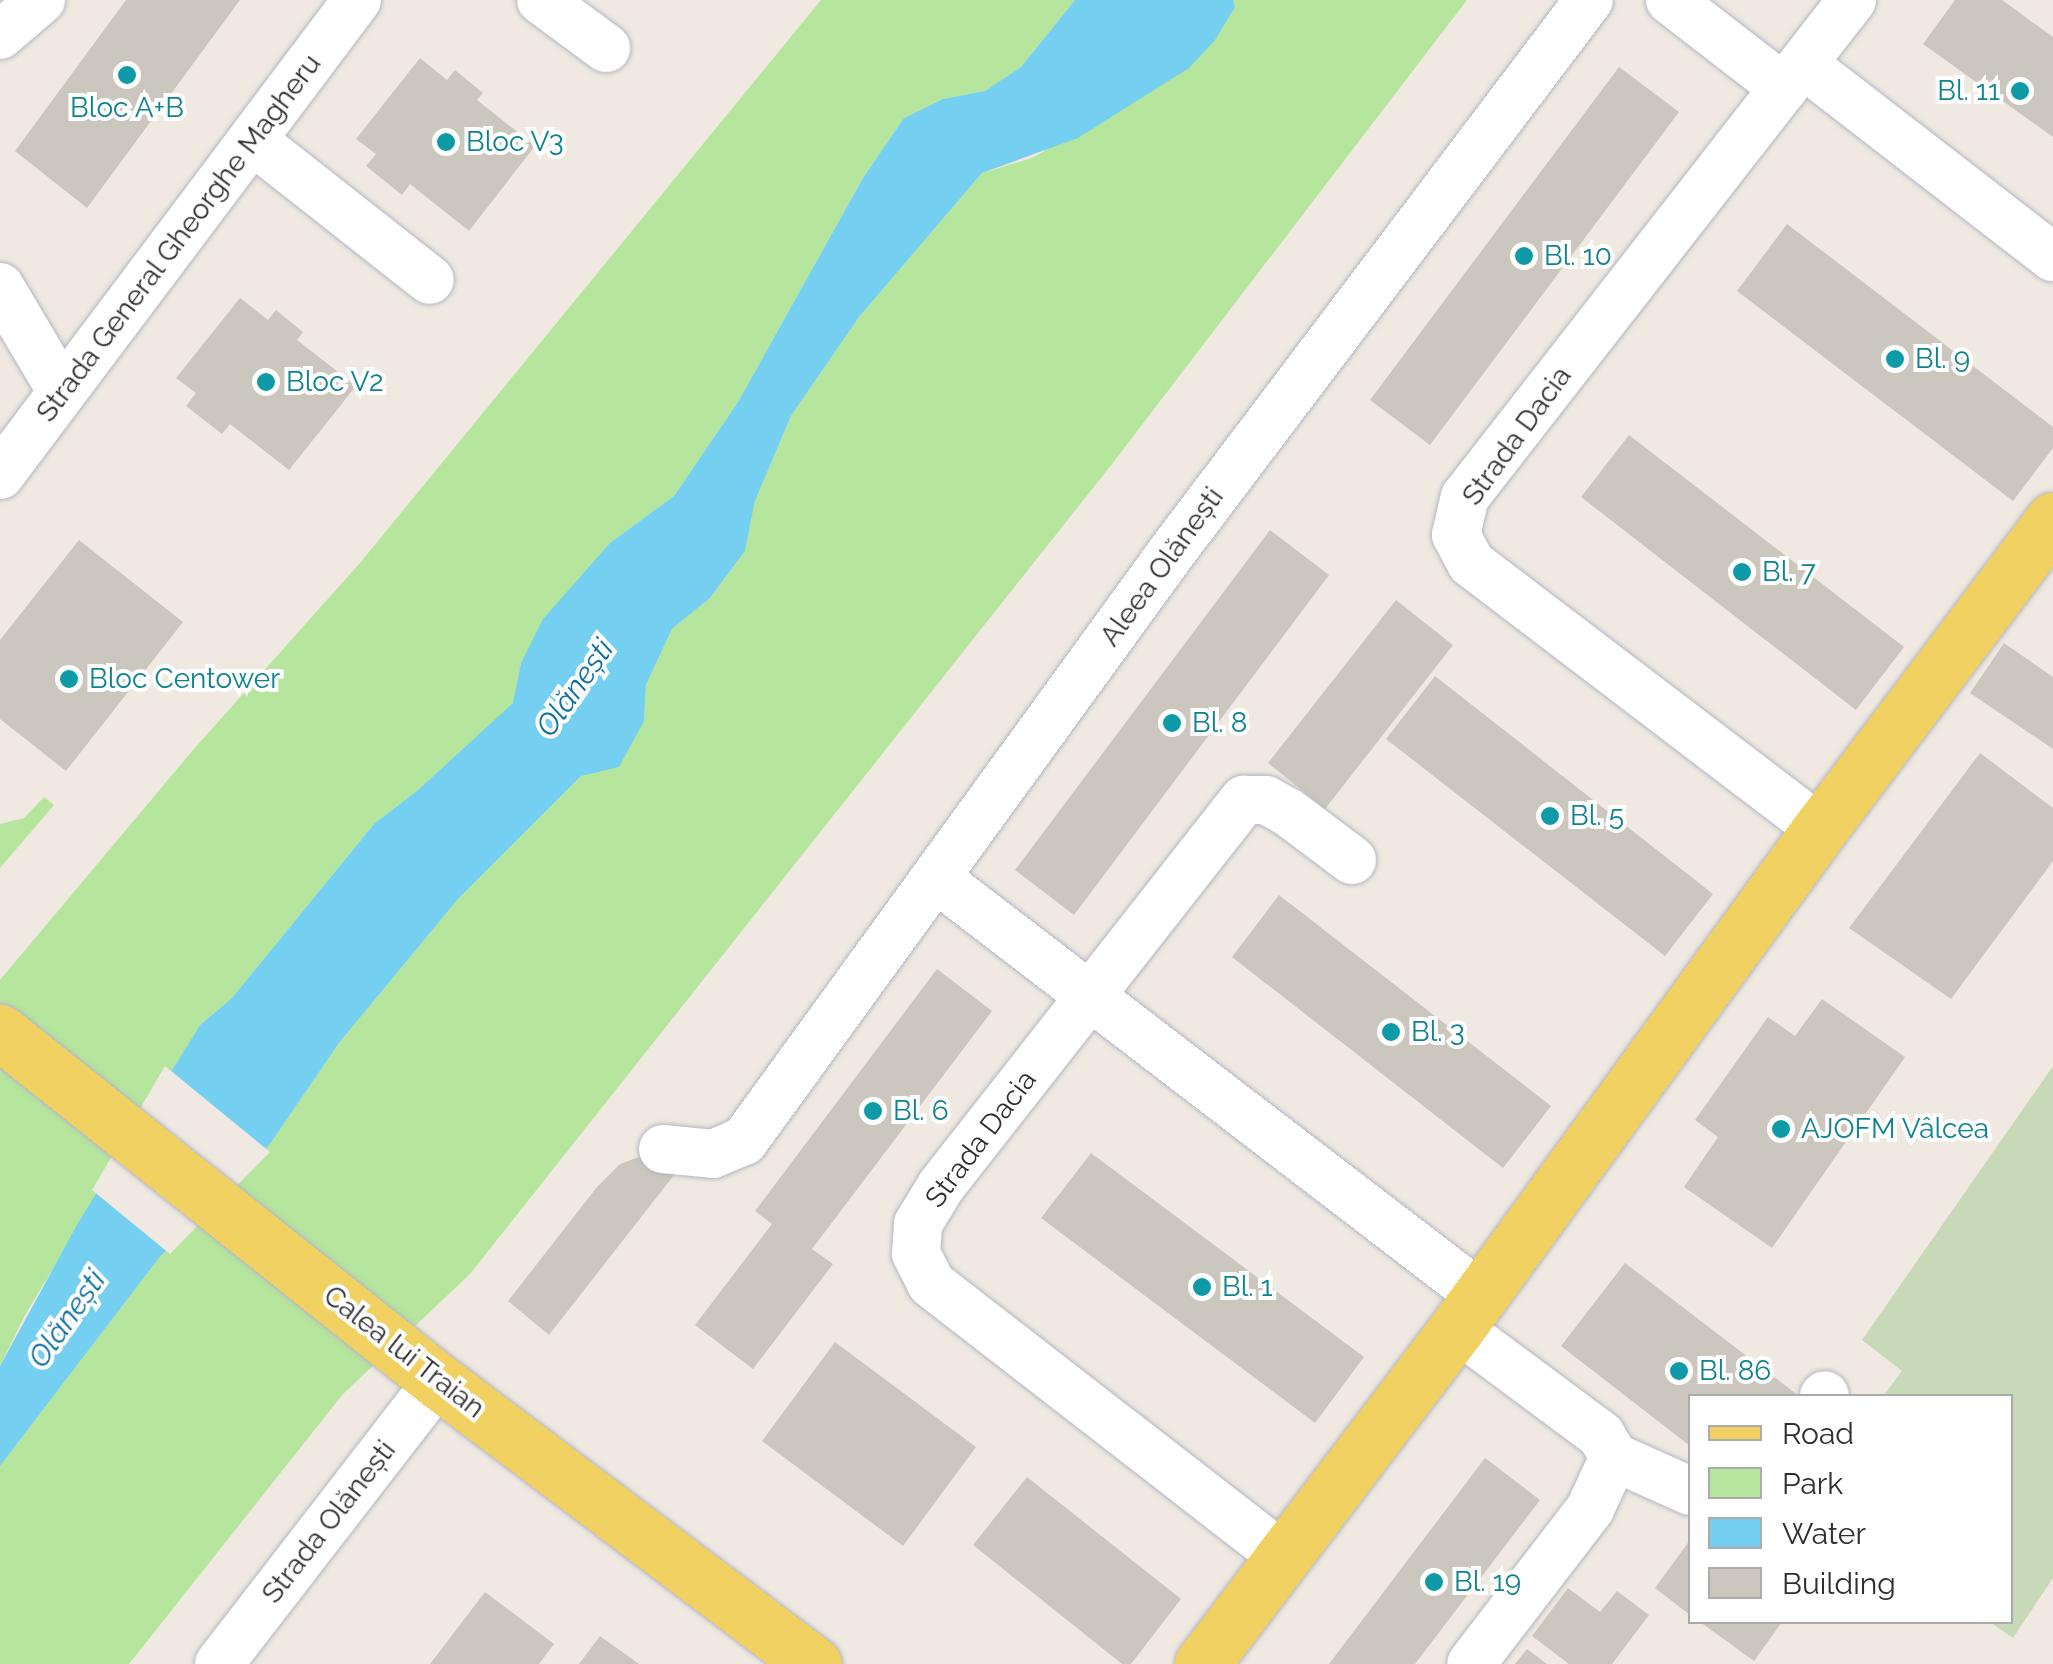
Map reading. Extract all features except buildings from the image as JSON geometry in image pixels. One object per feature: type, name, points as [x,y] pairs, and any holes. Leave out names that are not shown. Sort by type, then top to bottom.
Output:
[{"type":"main road","points":[[1202,1664],[1468,1312],[1820,830],[2053,520]]},
{"type":"main road","name":"Calea lui Traian","points":[[0,1032],[438,1380],[814,1664]]},
{"type":"street","points":[[0,35],[41,0]]},
{"type":"street","name":"Strada General Gheorghe Magheru","points":[[0,475],[357,0]]},
{"type":"street","points":[[542,0],[606,48]]},
{"type":"street","name":"Aleea Olănești","points":[[663,1150],[714,1154],[744,1141],[1171,553],[1589,0]]},
{"type":"street","points":[[1670,0],[1793,76],[2053,257]]},
{"type":"street","name":"Strada Dacia","points":[[1820,830],[1471,563],[1456,535],[1465,498],[1852,0]]},
{"type":"street","points":[[252,140],[430,280]]},
{"type":"street","points":[[0,287],[62,392]]},
{"type":"street","name":"Strada Dacia","points":[[1285,1558],[932,1283],[916,1254],[918,1224],[941,1186],[1244,800],[1266,800],[1288,812],[1352,860]]},
{"type":"street","points":[[936,878],[1091,996],[1468,1312],[1602,1435],[1614,1457],[1688,1490]]},
{"type":"street","name":"Strada Olănești","points":[[218,1664],[438,1380]]},
{"type":"street","points":[[1471,1664],[1590,1508],[1614,1457]]},
{"type":"green space","points":[[821,0],[1075,0],[1021,67],[986,91],[943,99],[904,118],[863,178],[738,402],[674,496],[610,543],[521,663],[514,703],[418,790],[374,824],[232,998],[200,1025],[25,1315],[0,1366],[0,980],[193,750],[360,563]]},
{"type":"green space","points":[[1233,0],[1467,0],[1112,464],[470,1274],[343,1394],[129,1664],[0,1664],[0,1466],[159,1258],[270,1144],[339,1043],[458,899],[581,776],[644,721],[646,685],[672,629],[710,598],[745,551],[755,501],[791,416],[859,317],[982,173],[1032,158],[1188,68],[1235,7]]},
{"type":"green space","points":[[44,797],[54,805],[0,868],[0,824],[24,818]]},
{"type":"green space","points":[[2053,1066],[2053,1578],[2013,1638],[1993,1624],[2013,1624],[2013,1394],[1885,1394],[1902,1371],[1862,1340]]},
{"type":"water","name":"Olănești","points":[[1075,0],[1233,0],[1235,7],[1215,40],[1189,68],[1078,138],[982,173],[859,317],[791,416],[755,501],[745,551],[710,598],[672,629],[646,685],[644,721],[619,767],[581,776],[458,899],[339,1043],[270,1144],[159,1258],[0,1466],[0,1366],[78,1223],[200,1025],[232,998],[374,824],[418,790],[513,703],[521,663],[543,619],[610,543],[674,496],[738,402],[863,178],[904,118],[943,99],[985,91],[1021,67]]},
{"type":"pier","points":[[165,1066],[270,1152],[170,1254],[92,1190]]},
{"type":"place","name":"Bloc A+B","points":[[127,75]]},
{"type":"place","name":"Bl. 11","points":[[2020,91]]},
{"type":"place","name":"Bloc V3","points":[[446,142]]},
{"type":"place","name":"Bl. 10","points":[[1524,256]]},
{"type":"place","name":"Bl. 9","points":[[1895,359]]},
{"type":"place","name":"Bloc V2","points":[[266,382]]},
{"type":"place","name":"Bl. 7","points":[[1742,572]]},
{"type":"place","name":"Bloc Centower","points":[[69,679]]},
{"type":"place","name":"Bl. 8","points":[[1172,723]]},
{"type":"place","name":"Bl. 5","points":[[1550,816]]},
{"type":"place","name":"Bl. 3","points":[[1391,1032]]},
{"type":"place","name":"Bl. 6","points":[[873,1111]]},
{"type":"place","name":"AJOFM Vâlcea","points":[[1781,1129]]},
{"type":"place","name":"Bl. 1","points":[[1202,1287]]},
{"type":"place","name":"Bl. 86","points":[[1679,1371]]},
{"type":"place","name":"Bl. 19","points":[[1434,1582]]}]
